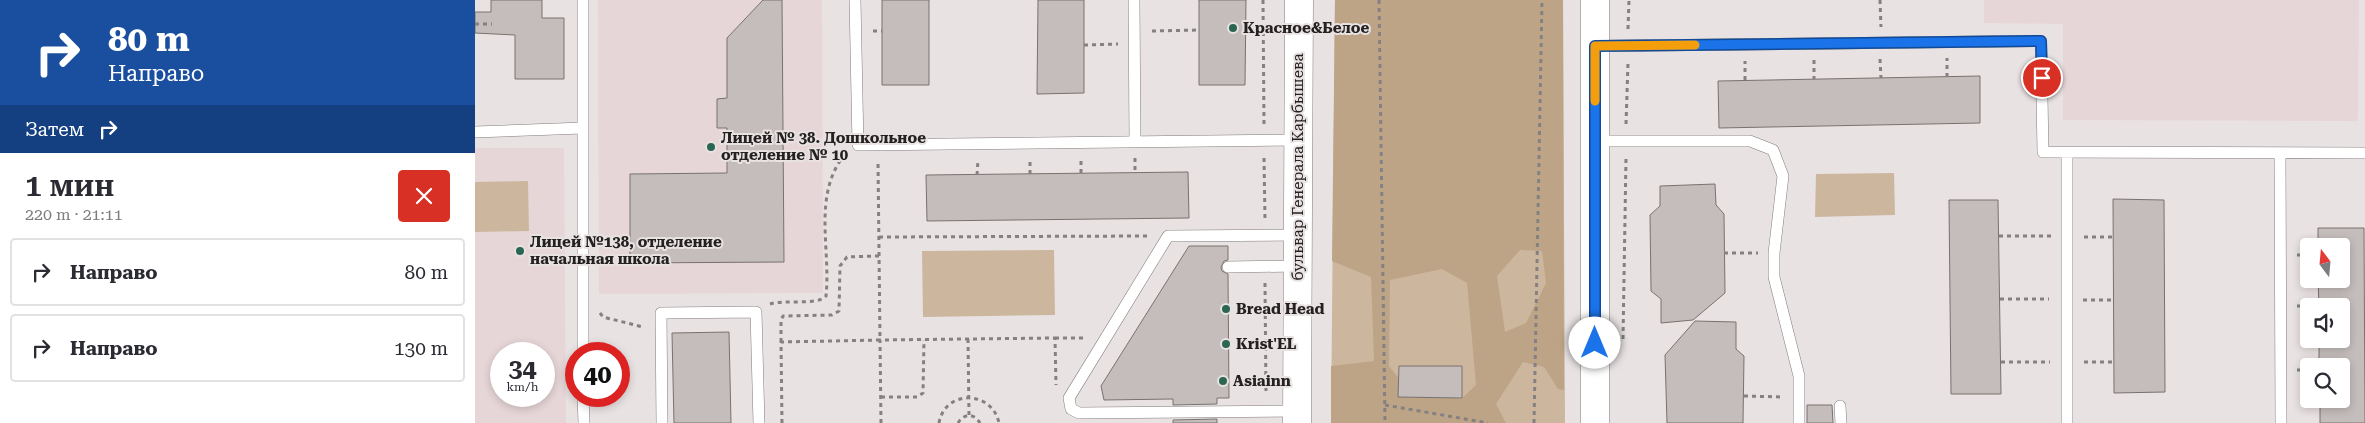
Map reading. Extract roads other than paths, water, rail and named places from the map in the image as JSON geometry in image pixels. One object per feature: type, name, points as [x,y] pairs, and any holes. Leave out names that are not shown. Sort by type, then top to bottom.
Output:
[{"type":"street","name":"бульвар Генерала Карбышева","points":[[1297,417],[1299,0]]},
{"type":"street","points":[[1595,0],[1595,423]]},
{"type":"lane","points":[[583,0],[583,342]]},
{"type":"lane","points":[[855,0],[858,145],[1298,140]]},
{"type":"lane","points":[[1134,0],[1135,142]]},
{"type":"lane","points":[[1595,46],[2041,41],[2043,152],[2365,153]]},
{"type":"lane","points":[[475,132],[583,128]]},
{"type":"lane","points":[[1595,141],[1750,142],[1773,150],[1783,176],[1774,253],[1774,277],[1799,376],[1799,423]]},
{"type":"lane","points":[[2067,152],[2067,423]]},
{"type":"lane","points":[[2280,153],[2281,423]]},
{"type":"lane","points":[[1297,417],[1266,411],[1137,418],[1079,414],[1071,409],[1070,394],[1168,236],[1298,235]]},
{"type":"lane","points":[[1228,267],[1297,266]]},
{"type":"lane","points":[[662,423],[661,312],[756,312],[759,423]]},
{"type":"lane","points":[[1840,406],[1841,423]]},
{"type":"lane","points":[[583,407],[584,423]]},
{"type":"place","name":"Красное&Белое","points":[[1233,28]]},
{"type":"place","name":"Лицей № 38. Дошкольное отделение № 10","points":[[711,147]]},
{"type":"place","name":"Лицей №138, отделение начальная школа","points":[[520,251]]},
{"type":"place","name":"Bread Head","points":[[1226,309]]},
{"type":"place","name":"Krist'EL","points":[[1226,344]]},
{"type":"place","name":"Asiainn","points":[[1223,381]]}]
